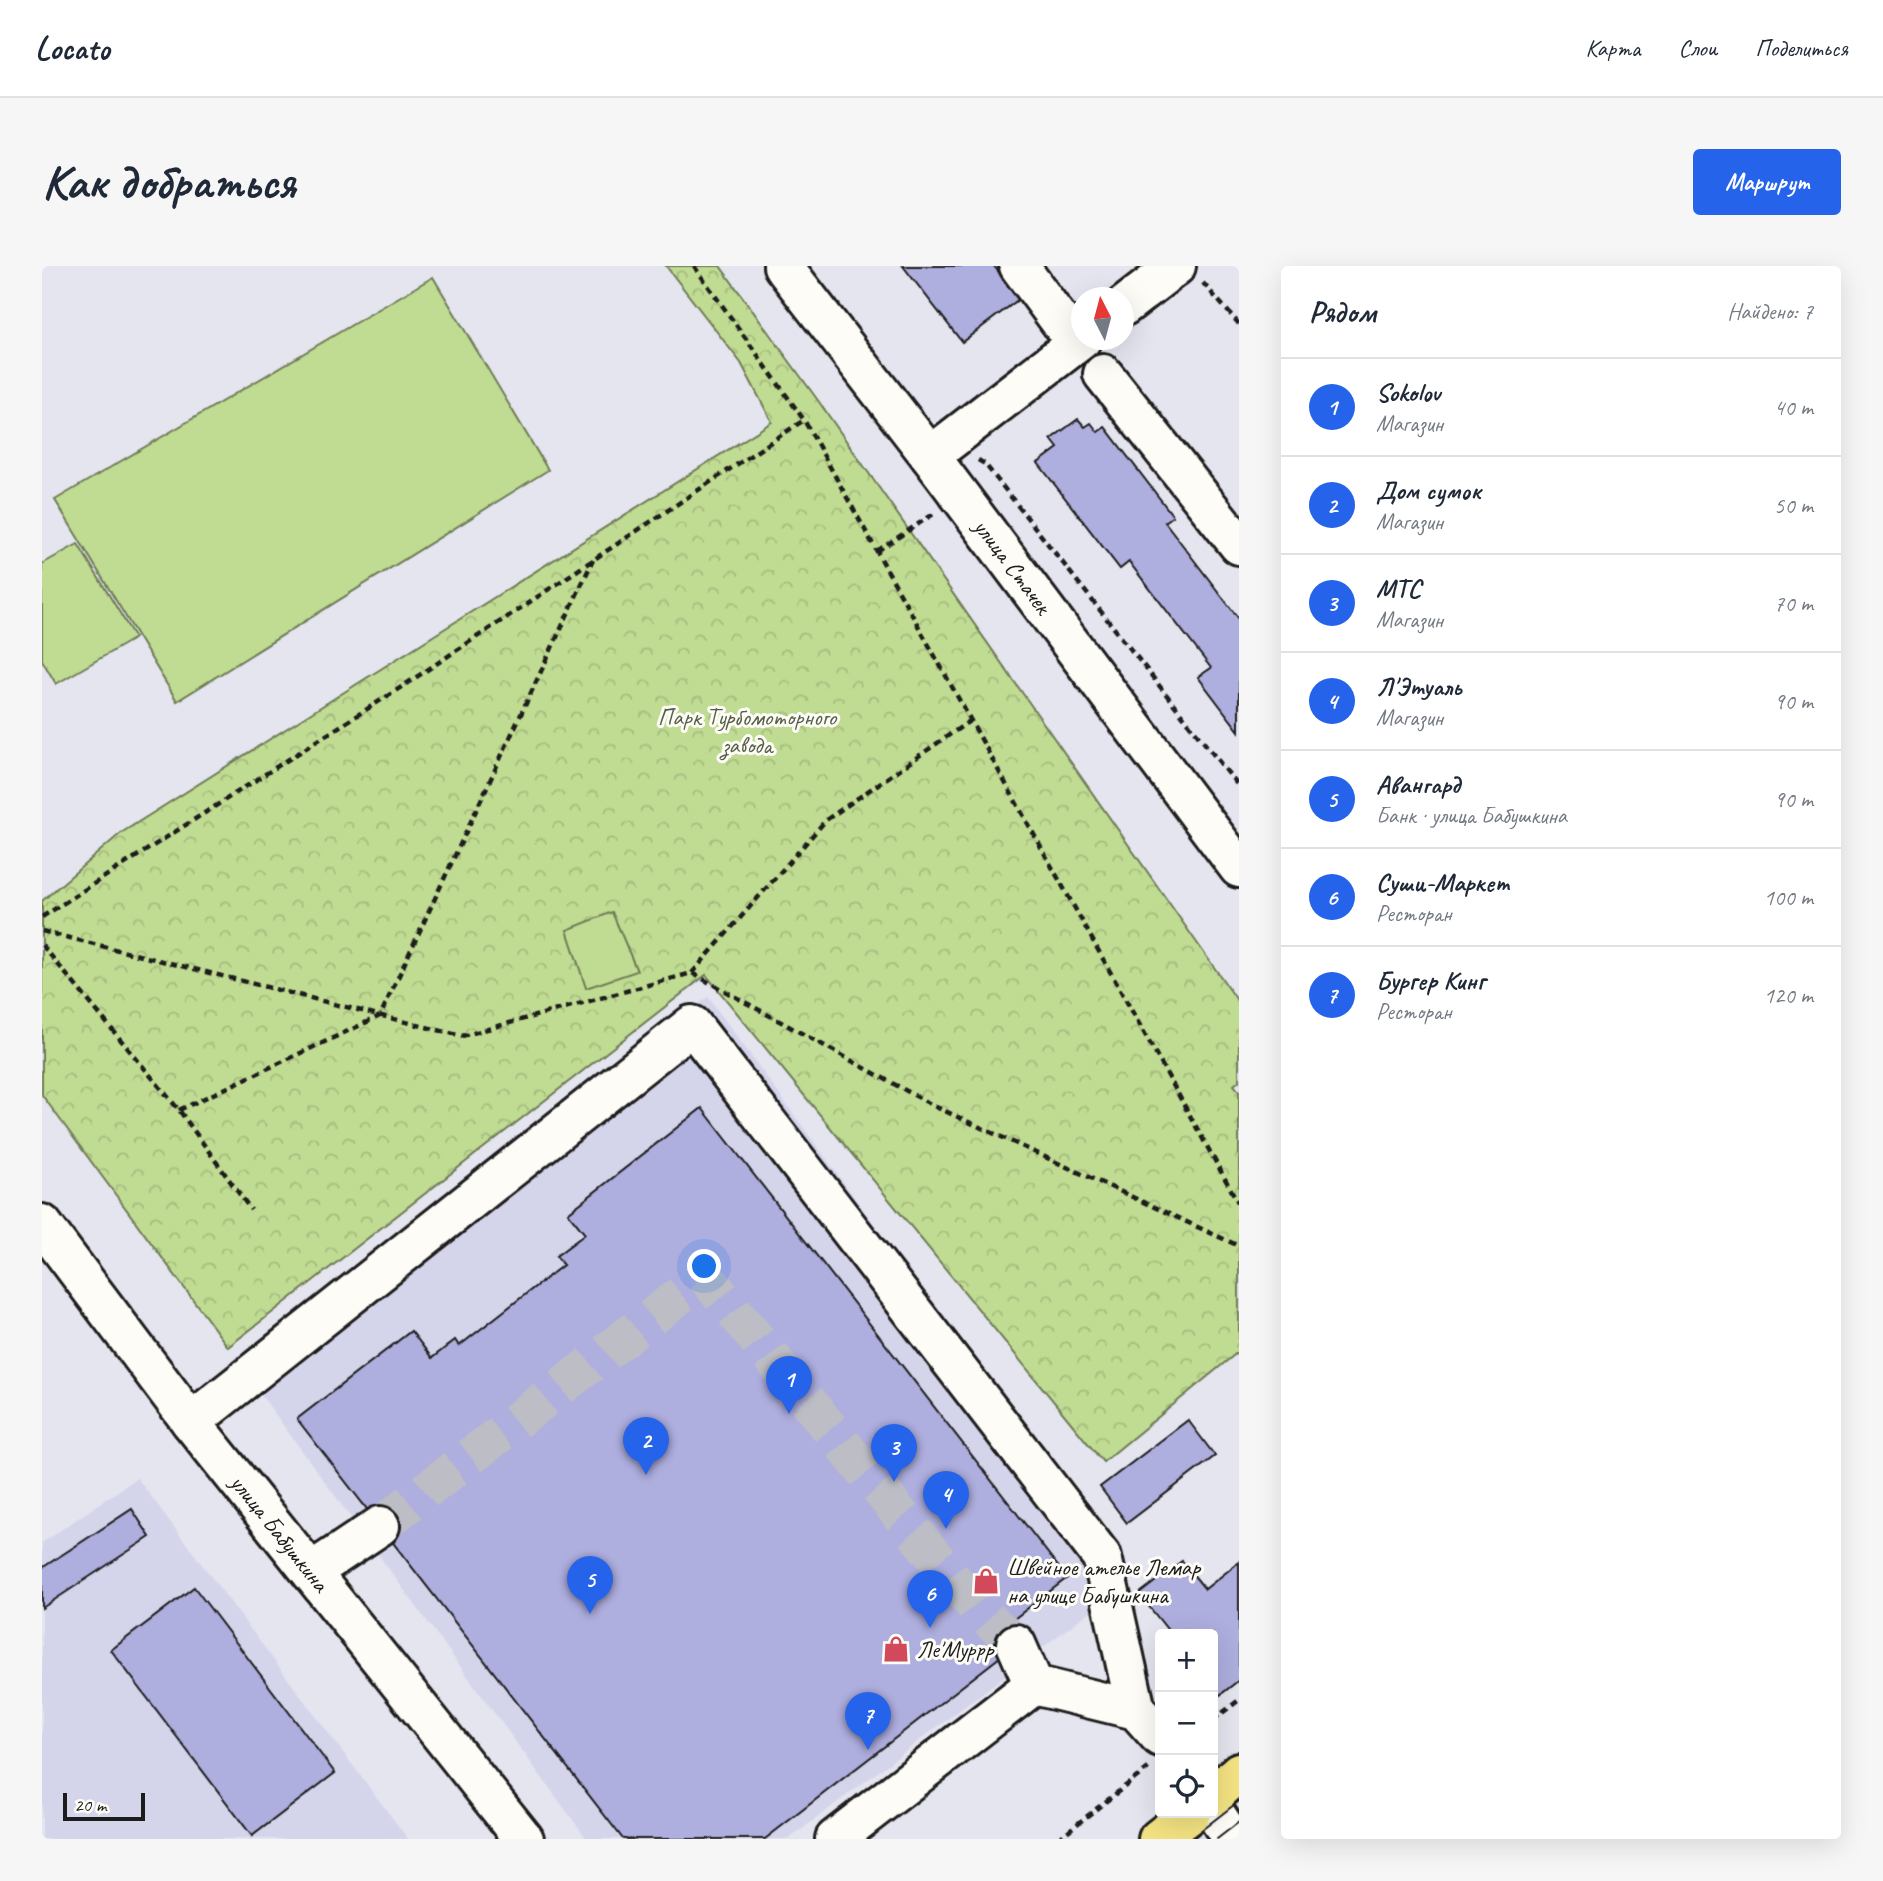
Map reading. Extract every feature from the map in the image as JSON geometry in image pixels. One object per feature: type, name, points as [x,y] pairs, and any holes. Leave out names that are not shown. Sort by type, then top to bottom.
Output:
[{"type":"main road","points":[[1218,1791],[1239,1772]]},
{"type":"main road","points":[[1158,1839],[1185,1818]]},
{"type":"street","name":"улица Стачек","points":[[783,266],[930,456],[1239,868]]},
{"type":"street","points":[[1019,266],[1071,331]]},
{"type":"street","points":[[1134,300],[1186,271]]},
{"type":"street","points":[[930,456],[1071,347]]},
{"type":"street","points":[[1103,374],[1239,545]]},
{"type":"street","points":[[191,1422],[692,1024],[1102,1558],[1148,1723]]},
{"type":"street","name":"улица Бабушкина","points":[[42,1224],[191,1422],[524,1839]]},
{"type":"street","points":[[311,1572],[380,1526]]},
{"type":"street","points":[[1016,1644],[1034,1685],[1148,1723]]},
{"type":"street","points":[[835,1839],[1034,1685]]},
{"type":"street","points":[[1218,1818],[1232,1839]]},
{"type":"path","points":[[694,266],[804,420],[1239,1204]]},
{"type":"path","points":[[1186,271],[1239,324]]},
{"type":"path","points":[[42,917],[403,686],[804,420]]},
{"type":"path","points":[[179,1110],[380,1016],[594,559]]},
{"type":"path","points":[[692,973],[826,820],[971,720]]},
{"type":"path","points":[[42,945],[179,1110],[251,1210]]},
{"type":"path","points":[[1218,1716],[1239,1700]]},
{"type":"path","points":[[1058,1839],[1155,1763]]},
{"type":"shaded area","points":[[708,997],[1133,1579],[789,1839],[587,1839],[236,1361]]},
{"type":"shaded area","points":[[137,1478],[408,1839],[42,1839],[42,1543]]},
{"type":"green space","name":"Парк Турбомоторного завода","points":[[666,266],[720,266],[817,399],[1239,1003],[1239,1081],[1234,1085],[1239,1091],[1239,1351],[1103,1462],[706,975],[228,1347],[42,1095],[42,901],[121,833],[772,422],[741,363]]},
{"type":"green space","points":[[433,277],[548,470],[177,701],[55,500]]},
{"type":"green space","points":[[78,544],[135,638],[56,684],[42,660],[42,564]]},
{"type":"green space","points":[[612,912],[637,971],[586,988],[567,930]]},
{"type":"building","points":[[903,266],[994,266],[1019,299],[962,342]]},
{"type":"building","points":[[1078,419],[1085,427],[1091,423],[1098,432],[1105,427],[1173,516],[1165,522],[1239,619],[1239,731],[1198,677],[1211,668],[1129,562],[1120,569],[1038,463],[1058,448],[1051,439]]},
{"type":"building","points":[[702,1108],[1067,1578],[1014,1619],[1027,1636],[765,1839],[623,1839],[297,1419],[411,1331],[432,1358],[455,1340],[459,1346],[563,1265],[556,1256],[585,1234],[568,1213]]},
{"type":"building","points":[[1188,1420],[1215,1456],[1127,1523],[1100,1487]]},
{"type":"building","points":[[132,1509],[150,1537],[42,1608],[42,1568]]},
{"type":"building","points":[[1182,1561],[1205,1589],[1239,1562],[1239,1680],[1220,1695],[1218,1692],[1218,1629],[1167,1629],[1139,1594]]},
{"type":"building","points":[[194,1587],[335,1773],[252,1836],[111,1650]]},
{"type":"tunnel","points":[[380,1526],[705,1276],[979,1611],[1016,1644]]},
{"type":"tram line","points":[[1190,1839],[1239,1801]]},
{"type":"tram line","points":[[1217,1839],[1239,1822]]},
{"type":"place","name":"Sokolov","points":[[789,1414]]},
{"type":"place","name":"Дом сумок","points":[[646,1475]]},
{"type":"place","name":"МТС","points":[[894,1482]]},
{"type":"place","name":"Л'Этуаль","points":[[946,1529]]},
{"type":"place","name":"Швейное ателье Лемар на улице Бабушкина","points":[[986,1581]]},
{"type":"place","name":"Авангард","points":[[590,1614]]},
{"type":"place","name":"Суши-Маркет","points":[[930,1628]]},
{"type":"place","name":"Ле'Муррр","points":[[896,1649]]},
{"type":"place","name":"Бургер Кинг","points":[[868,1750]]}]
